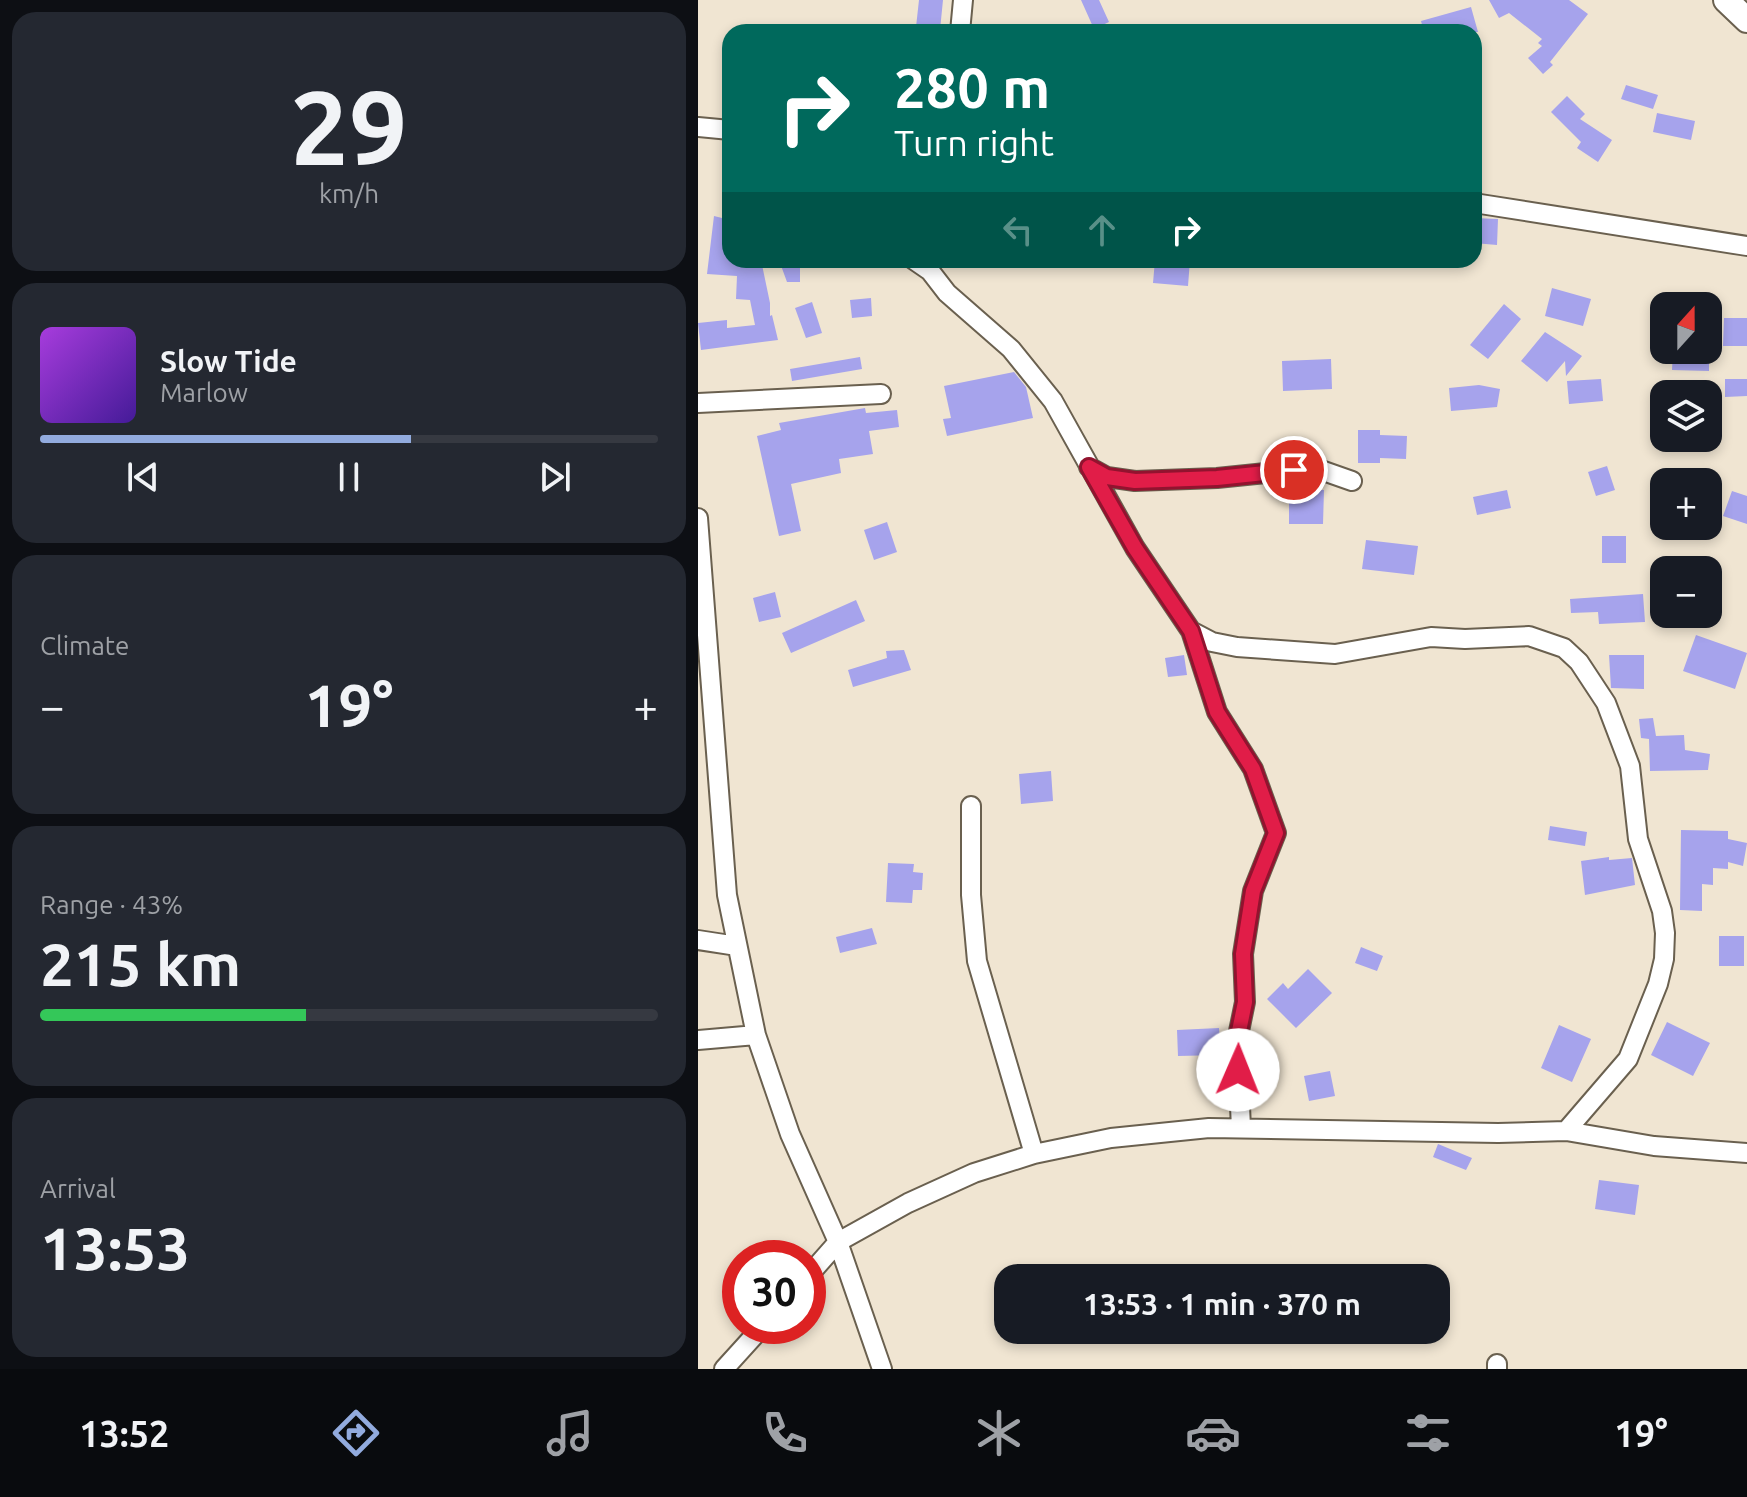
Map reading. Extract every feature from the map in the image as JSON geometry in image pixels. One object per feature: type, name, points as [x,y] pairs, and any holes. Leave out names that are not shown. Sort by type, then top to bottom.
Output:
[{"type":"main road","points":[[1726,0],[1747,20]]},
{"type":"street","points":[[961,24],[963,0]]},
{"type":"street","points":[[698,127],[722,129]]},
{"type":"street","points":[[1482,204],[1747,246]]},
{"type":"street","points":[[926,268],[947,293],[1011,349],[1053,401],[1135,548],[1191,631],[1217,712],[1253,769],[1276,833],[1253,891],[1243,954],[1245,1002],[1237,1041],[1241,1128]]},
{"type":"street","points":[[698,403],[881,394]]},
{"type":"street","points":[[1089,467],[1107,477],[1135,481],[1229,478],[1315,468],[1352,481]]},
{"type":"street","points":[[698,518],[727,895],[756,1035],[790,1134],[838,1242],[882,1369]]},
{"type":"street","points":[[1191,631],[1212,642],[1237,647],[1335,654],[1431,637],[1529,636],[1564,648],[1579,662],[1606,703],[1630,766],[1638,839],[1662,911],[1665,933],[1664,959],[1658,984],[1628,1059],[1566,1131]]},
{"type":"street","points":[[971,806],[971,895],[977,961],[1034,1154]]},
{"type":"street","points":[[698,940],[737,946]]},
{"type":"street","points":[[698,1040],[756,1035]]},
{"type":"street","points":[[826,1256],[838,1242],[908,1203],[974,1173],[1034,1154],[1111,1138],[1209,1128],[1498,1133],[1566,1131],[1654,1146],[1747,1153]]},
{"type":"street","points":[[724,1369],[747,1344]]},
{"type":"building","points":[[919,0],[943,0],[941,24],[916,24]]},
{"type":"building","points":[[1081,0],[1099,0],[1109,22],[1092,24]]},
{"type":"building","points":[[1489,0],[1569,0],[1588,14],[1550,62],[1553,65],[1543,74],[1528,58],[1542,46],[1538,43],[1542,39],[1509,13],[1499,18]]},
{"type":"building","points":[[1471,7],[1476,24],[1422,24],[1421,21]]},
{"type":"building","points":[[1626,85],[1658,95],[1653,109],[1621,99]]},
{"type":"building","points":[[1567,96],[1585,114],[1580,119],[1612,140],[1598,162],[1577,148],[1581,142],[1551,112]]},
{"type":"building","points":[[1657,113],[1695,121],[1691,140],[1653,132]]},
{"type":"building","points":[[714,216],[722,218],[722,268],[763,268],[770,316],[778,340],[701,350],[698,323],[727,320],[727,328],[755,325],[750,300],[736,299],[737,276],[707,274]]},
{"type":"building","points":[[1482,218],[1498,219],[1497,245],[1482,244]]},
{"type":"building","points":[[782,268],[800,268],[800,282],[787,282]]},
{"type":"building","points":[[1154,268],[1189,268],[1188,286],[1153,283]]},
{"type":"building","points":[[1552,288],[1591,299],[1583,326],[1545,316]]},
{"type":"building","points":[[871,298],[872,316],[852,318],[850,300]]},
{"type":"building","points":[[812,302],[822,333],[806,338],[795,308]]},
{"type":"building","points":[[1504,304],[1521,319],[1488,359],[1470,345]]},
{"type":"building","points":[[1724,318],[1747,318],[1747,346],[1723,346]]},
{"type":"building","points":[[1545,332],[1582,356],[1566,376],[1565,361],[1547,382],[1521,361]]},
{"type":"building","points":[[860,357],[862,369],[792,381],[790,369]]},
{"type":"building","points":[[1331,359],[1332,389],[1283,391],[1282,361]]},
{"type":"building","points":[[1672,364],[1709,364],[1709,371],[1672,370]]},
{"type":"building","points":[[1014,372],[1026,387],[1033,418],[947,436],[943,419],[951,418],[944,386]]},
{"type":"building","points":[[1601,379],[1603,401],[1569,404],[1567,381]]},
{"type":"building","points":[[1725,379],[1747,379],[1747,396],[1725,397]]},
{"type":"building","points":[[1479,385],[1500,389],[1497,407],[1451,411],[1449,388]]},
{"type":"building","points":[[865,408],[866,413],[897,410],[899,427],[869,431],[873,454],[839,459],[841,473],[791,484],[801,531],[779,536],[757,436],[781,430],[779,423]]},
{"type":"building","points":[[1358,430],[1380,430],[1380,435],[1407,436],[1406,459],[1380,458],[1380,463],[1358,463]]},
{"type":"building","points":[[1607,466],[1615,490],[1596,496],[1588,472]]},
{"type":"building","points":[[1289,489],[1324,490],[1323,524],[1289,524]]},
{"type":"building","points":[[1507,490],[1511,508],[1477,515],[1473,497]]},
{"type":"building","points":[[1732,491],[1747,496],[1747,524],[1723,516]]},
{"type":"building","points":[[887,522],[897,552],[874,560],[864,530]]},
{"type":"building","points":[[1602,536],[1626,536],[1626,563],[1602,563]]},
{"type":"building","points":[[1366,540],[1418,546],[1414,575],[1362,569]]},
{"type":"building","points":[[775,592],[781,617],[759,622],[753,598]]},
{"type":"building","points":[[1643,594],[1645,622],[1599,624],[1598,612],[1571,613],[1570,599]]},
{"type":"building","points":[[856,600],[865,621],[791,653],[782,633]]},
{"type":"building","points":[[1696,635],[1747,653],[1735,689],[1683,671]]},
{"type":"building","points":[[904,650],[911,670],[853,687],[848,670],[887,658],[886,651]]},
{"type":"building","points":[[1184,655],[1187,675],[1168,677],[1165,658]]},
{"type":"building","points":[[1609,655],[1644,655],[1644,689],[1611,688]]},
{"type":"building","points":[[1653,718],[1656,736],[1684,735],[1685,750],[1710,754],[1708,770],[1650,771],[1649,739],[1641,738],[1639,719]]},
{"type":"building","points":[[1051,771],[1053,801],[1021,804],[1019,774]]},
{"type":"building","points":[[1550,826],[1587,832],[1585,846],[1548,840]]},
{"type":"building","points":[[1681,830],[1728,831],[1728,839],[1747,843],[1743,866],[1728,862],[1728,869],[1713,868],[1713,885],[1702,884],[1702,911],[1680,910]]},
{"type":"building","points":[[1609,857],[1609,860],[1632,858],[1635,885],[1585,895],[1581,861]]},
{"type":"building","points":[[888,863],[914,864],[913,872],[923,873],[922,890],[913,890],[912,903],[886,902]]},
{"type":"building","points":[[872,928],[877,944],[840,953],[836,937]]},
{"type":"building","points":[[1719,936],[1744,936],[1744,966],[1719,966]]},
{"type":"building","points":[[1361,947],[1383,956],[1377,971],[1355,963]]},
{"type":"building","points":[[1308,969],[1332,993],[1296,1028],[1267,999],[1283,983],[1288,989]]},
{"type":"building","points":[[1667,1022],[1710,1043],[1693,1076],[1651,1055]]},
{"type":"building","points":[[1559,1025],[1591,1039],[1572,1082],[1541,1068]]},
{"type":"building","points":[[1219,1028],[1221,1055],[1178,1056],[1177,1030]]},
{"type":"building","points":[[1330,1071],[1335,1096],[1309,1101],[1304,1076]]},
{"type":"building","points":[[1438,1144],[1472,1158],[1466,1170],[1433,1157]]},
{"type":"building","points":[[1599,1180],[1639,1185],[1635,1215],[1595,1209]]},
{"type":"route","points":[[1238,1070],[1237,1041],[1245,1002],[1243,954],[1253,891],[1276,833],[1253,769],[1217,712],[1191,631],[1165,597],[1089,467],[1107,477],[1135,481],[1251,476],[1294,470]]}]
